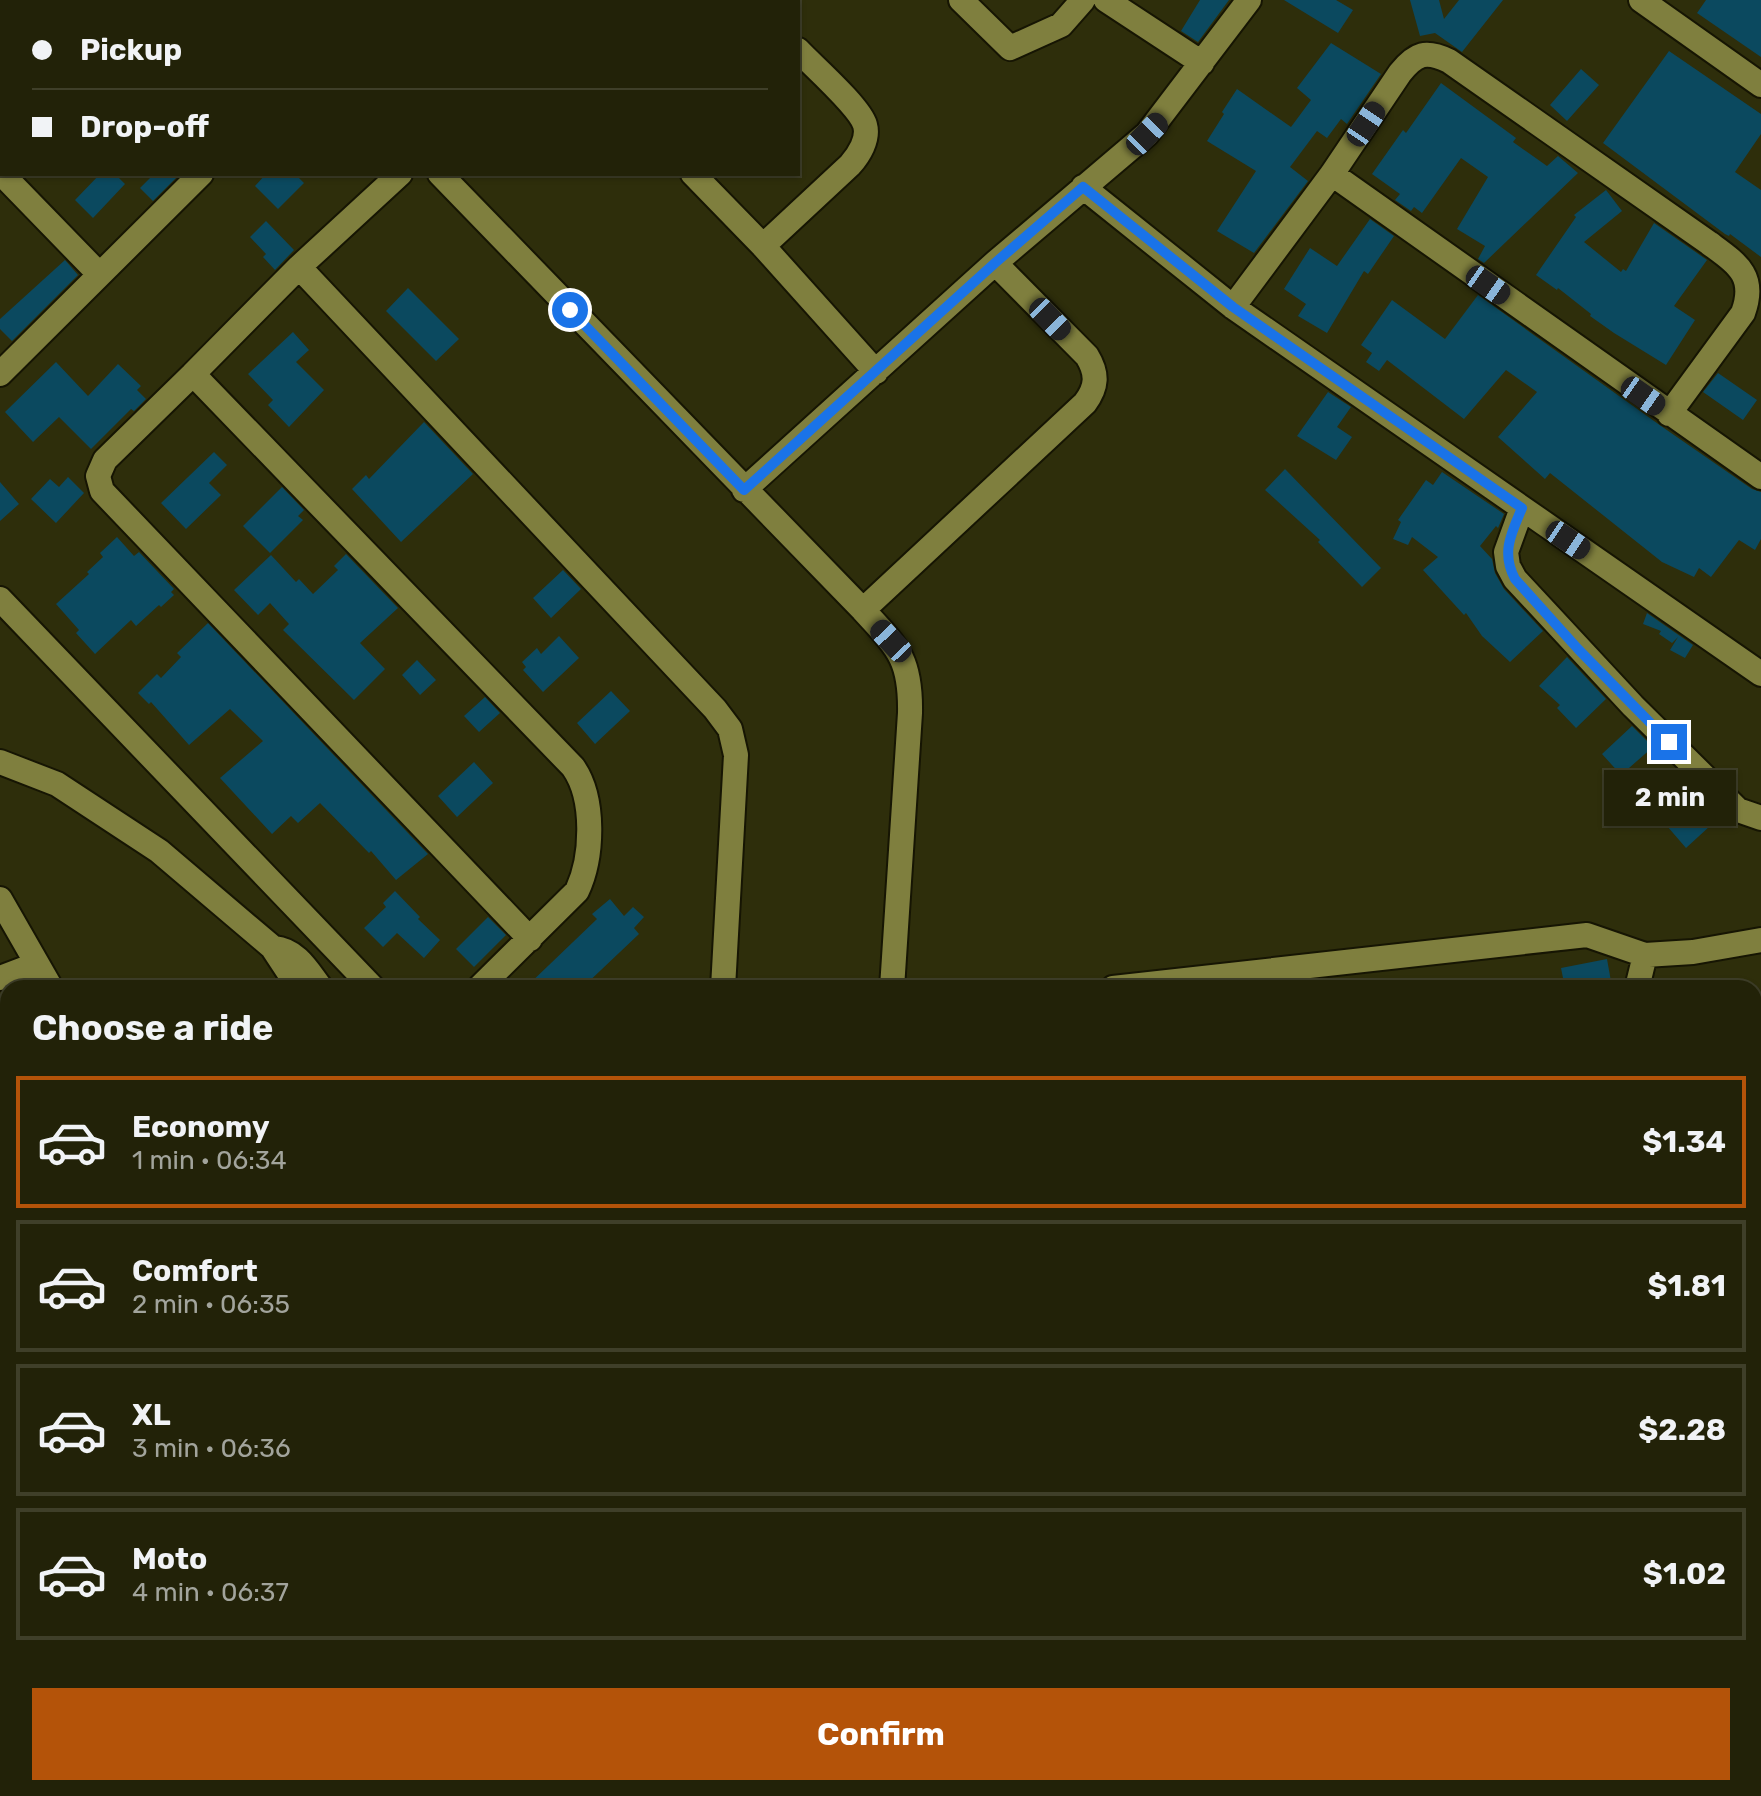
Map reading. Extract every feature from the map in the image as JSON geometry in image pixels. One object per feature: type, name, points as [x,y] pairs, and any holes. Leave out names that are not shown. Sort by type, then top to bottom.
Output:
[{"type":"street","points":[[961,0],[1010,48],[1061,25],[1083,0]]},
{"type":"street","points":[[1106,0],[1202,63]]},
{"type":"street","points":[[744,490],[995,263],[1158,122],[1249,0]]},
{"type":"street","points":[[1641,0],[1761,85]]},
{"type":"street","points":[[763,246],[850,165],[859,155],[864,141],[866,127],[858,113],[800,52]]},
{"type":"street","points":[[1233,307],[1332,174],[1410,61],[1422,54],[1436,54],[1721,252],[1743,272],[1748,285],[1748,299],[1743,313],[1669,414]]},
{"type":"street","points":[[1332,174],[1761,477]]},
{"type":"street","points":[[4,176],[99,274]]},
{"type":"street","points":[[0,374],[199,176]]},
{"type":"street","points":[[398,176],[299,267],[105,460],[98,476],[102,491],[530,939]]},
{"type":"street","points":[[442,176],[863,610],[902,657],[911,690],[893,980]]},
{"type":"street","points":[[695,176],[763,246],[876,372]]},
{"type":"street","points":[[1083,187],[1233,307],[1761,674]]},
{"type":"street","points":[[863,610],[1085,403],[1093,392],[1096,380],[1094,368],[1087,356],[995,263]]},
{"type":"street","points":[[299,267],[715,709],[730,729],[736,769],[723,980]]},
{"type":"street","points":[[193,374],[577,773],[589,808],[581,883],[572,899],[487,980]]},
{"type":"street","points":[[1522,508],[1506,552],[1508,566],[1523,591],[1738,810],[1761,818]]},
{"type":"street","points":[[0,599],[365,980]]},
{"type":"street","points":[[0,762],[57,784],[159,851],[272,947],[294,980]]},
{"type":"street","points":[[0,899],[46,980]]},
{"type":"street","points":[[1287,979],[1587,935],[1645,955],[1693,952],[1761,940]]},
{"type":"street","points":[[272,947],[283,949],[302,961],[315,980]]},
{"type":"street","points":[[1639,980],[1645,955]]},
{"type":"street","points":[[0,978],[37,964]]},
{"type":"building","points":[[1200,0],[1229,0],[1198,42],[1181,31]]},
{"type":"building","points":[[1284,0],[1336,0],[1353,10],[1338,33]]},
{"type":"building","points":[[1410,0],[1439,0],[1444,19],[1459,0],[1503,0],[1462,52],[1435,33],[1420,36]]},
{"type":"building","points":[[1706,0],[1761,0],[1761,57],[1697,13]]},
{"type":"building","points":[[1331,43],[1381,74],[1347,124],[1341,119],[1327,138],[1317,131],[1290,167],[1308,181],[1254,253],[1217,231],[1256,171],[1207,141],[1237,89],[1291,127],[1311,100],[1297,88]]},
{"type":"building","points":[[1669,51],[1761,114],[1761,134],[1735,172],[1761,190],[1761,257],[1730,234],[1725,234],[1603,143]]},
{"type":"building","points":[[1581,69],[1599,85],[1567,121],[1550,105]]},
{"type":"building","points":[[1441,83],[1516,138],[1513,142],[1547,166],[1558,156],[1578,173],[1484,263],[1478,259],[1485,246],[1457,229],[1488,177],[1461,158],[1422,213],[1414,207],[1411,211],[1395,200],[1400,194],[1372,174]]},
{"type":"building","points":[[98,176],[117,176],[125,184],[93,218],[75,200]]},
{"type":"building","points":[[152,176],[178,176],[153,201],[140,188]]},
{"type":"building","points":[[264,176],[297,176],[304,183],[278,209],[255,186]]},
{"type":"building","points":[[1606,190],[1622,211],[1584,242],[1621,272],[1623,269],[1626,271],[1654,223],[1707,260],[1674,306],[1695,320],[1666,365],[1614,333],[1558,288],[1536,275],[1576,217],[1574,215]]},
{"type":"building","points":[[1370,219],[1394,236],[1368,274],[1364,271],[1327,333],[1298,316],[1306,304],[1284,289],[1310,248],[1337,266]]},
{"type":"building","points":[[266,221],[294,250],[275,270],[263,257],[266,254],[250,237]]},
{"type":"building","points":[[65,260],[78,275],[12,341],[0,329],[0,319]]},
{"type":"building","points":[[408,288],[459,339],[436,361],[386,311]]},
{"type":"building","points":[[1478,295],[1661,426],[1752,489],[1761,492],[1761,539],[1755,550],[1739,540],[1711,577],[1699,568],[1694,577],[1662,562],[1550,473],[1545,479],[1498,437],[1537,392],[1506,370],[1464,419],[1387,360],[1379,371],[1366,362],[1372,353],[1361,345],[1392,300],[1445,339]]},
{"type":"building","points":[[293,332],[309,350],[296,362],[324,390],[289,427],[268,405],[273,400],[248,374]]},
{"type":"building","points":[[56,362],[88,396],[118,364],[141,386],[137,390],[146,399],[134,411],[131,409],[91,449],[59,417],[33,442],[5,412]]},
{"type":"building","points":[[1718,373],[1757,400],[1743,420],[1703,392]]},
{"type":"building","points":[[1328,392],[1351,407],[1337,427],[1352,437],[1336,460],[1297,436]]},
{"type":"building","points":[[424,422],[473,474],[401,542],[352,489],[366,475],[369,479]]},
{"type":"building","points":[[214,452],[227,465],[209,483],[221,495],[186,529],[161,503]]},
{"type":"building","points":[[1285,469],[1381,568],[1362,587],[1318,542],[1320,540],[1265,490]]},
{"type":"building","points":[[1442,472],[1504,514],[1498,528],[1496,526],[1480,546],[1492,559],[1495,573],[1504,589],[1543,631],[1510,662],[1482,636],[1466,613],[1464,615],[1423,570],[1438,557],[1412,537],[1408,545],[1393,539],[1401,522],[1398,520],[1426,480],[1433,485]]},
{"type":"building","points":[[68,477],[84,493],[56,523],[31,499],[50,479],[59,487]]},
{"type":"building","points":[[0,482],[19,504],[0,521]]},
{"type":"building","points":[[282,487],[304,510],[298,516],[303,520],[270,553],[243,526]]},
{"type":"building","points":[[117,537],[134,556],[139,552],[174,589],[171,592],[174,595],[136,626],[131,620],[95,654],[56,604],[89,574],[87,572],[103,557],[100,553]]},
{"type":"building","points":[[346,554],[398,608],[360,643],[385,669],[354,700],[283,630],[289,624],[270,603],[258,615],[234,590],[271,555],[296,582],[299,579],[313,594],[338,570],[334,566]]},
{"type":"building","points":[[563,570],[581,589],[551,618],[533,598]]},
{"type":"building","points":[[1647,613],[1693,645],[1685,658],[1670,650],[1678,637],[1672,643],[1659,634],[1661,631],[1643,624]]},
{"type":"building","points":[[208,623],[428,854],[396,880],[371,851],[369,853],[320,803],[298,823],[291,816],[272,834],[220,778],[263,741],[230,709],[189,745],[151,702],[149,704],[138,693],[157,674],[161,678],[181,657],[177,653]]},
{"type":"building","points":[[559,636],[579,658],[543,692],[523,670],[526,667],[522,662],[537,648],[541,654]]},
{"type":"building","points":[[1567,657],[1606,699],[1576,728],[1557,708],[1560,705],[1539,686]]},
{"type":"building","points":[[417,660],[436,680],[420,695],[402,675]]},
{"type":"building","points":[[611,691],[630,711],[595,744],[577,723]]},
{"type":"building","points":[[485,697],[500,713],[479,732],[464,716]]},
{"type":"building","points":[[1632,726],[1653,747],[1621,775],[1602,754]]},
{"type":"building","points":[[474,762],[493,783],[457,817],[438,796]]},
{"type":"building","points":[[1701,795],[1722,815],[1686,848],[1667,826]]},
{"type":"building","points":[[395,891],[440,940],[424,958],[397,933],[383,947],[364,928],[386,907],[383,903]]},
{"type":"building","points":[[610,899],[624,916],[633,907],[644,917],[634,928],[639,934],[590,980],[533,980],[597,919],[592,914]]},
{"type":"building","points":[[488,917],[506,935],[474,967],[456,949]]},
{"type":"building","points":[[1607,959],[1611,980],[1563,980],[1561,968]]},
{"type":"route","points":[[570,310],[744,490],[1083,187],[1233,307],[1522,508],[1506,552],[1508,566],[1515,579],[1523,591],[1669,742]]}]
